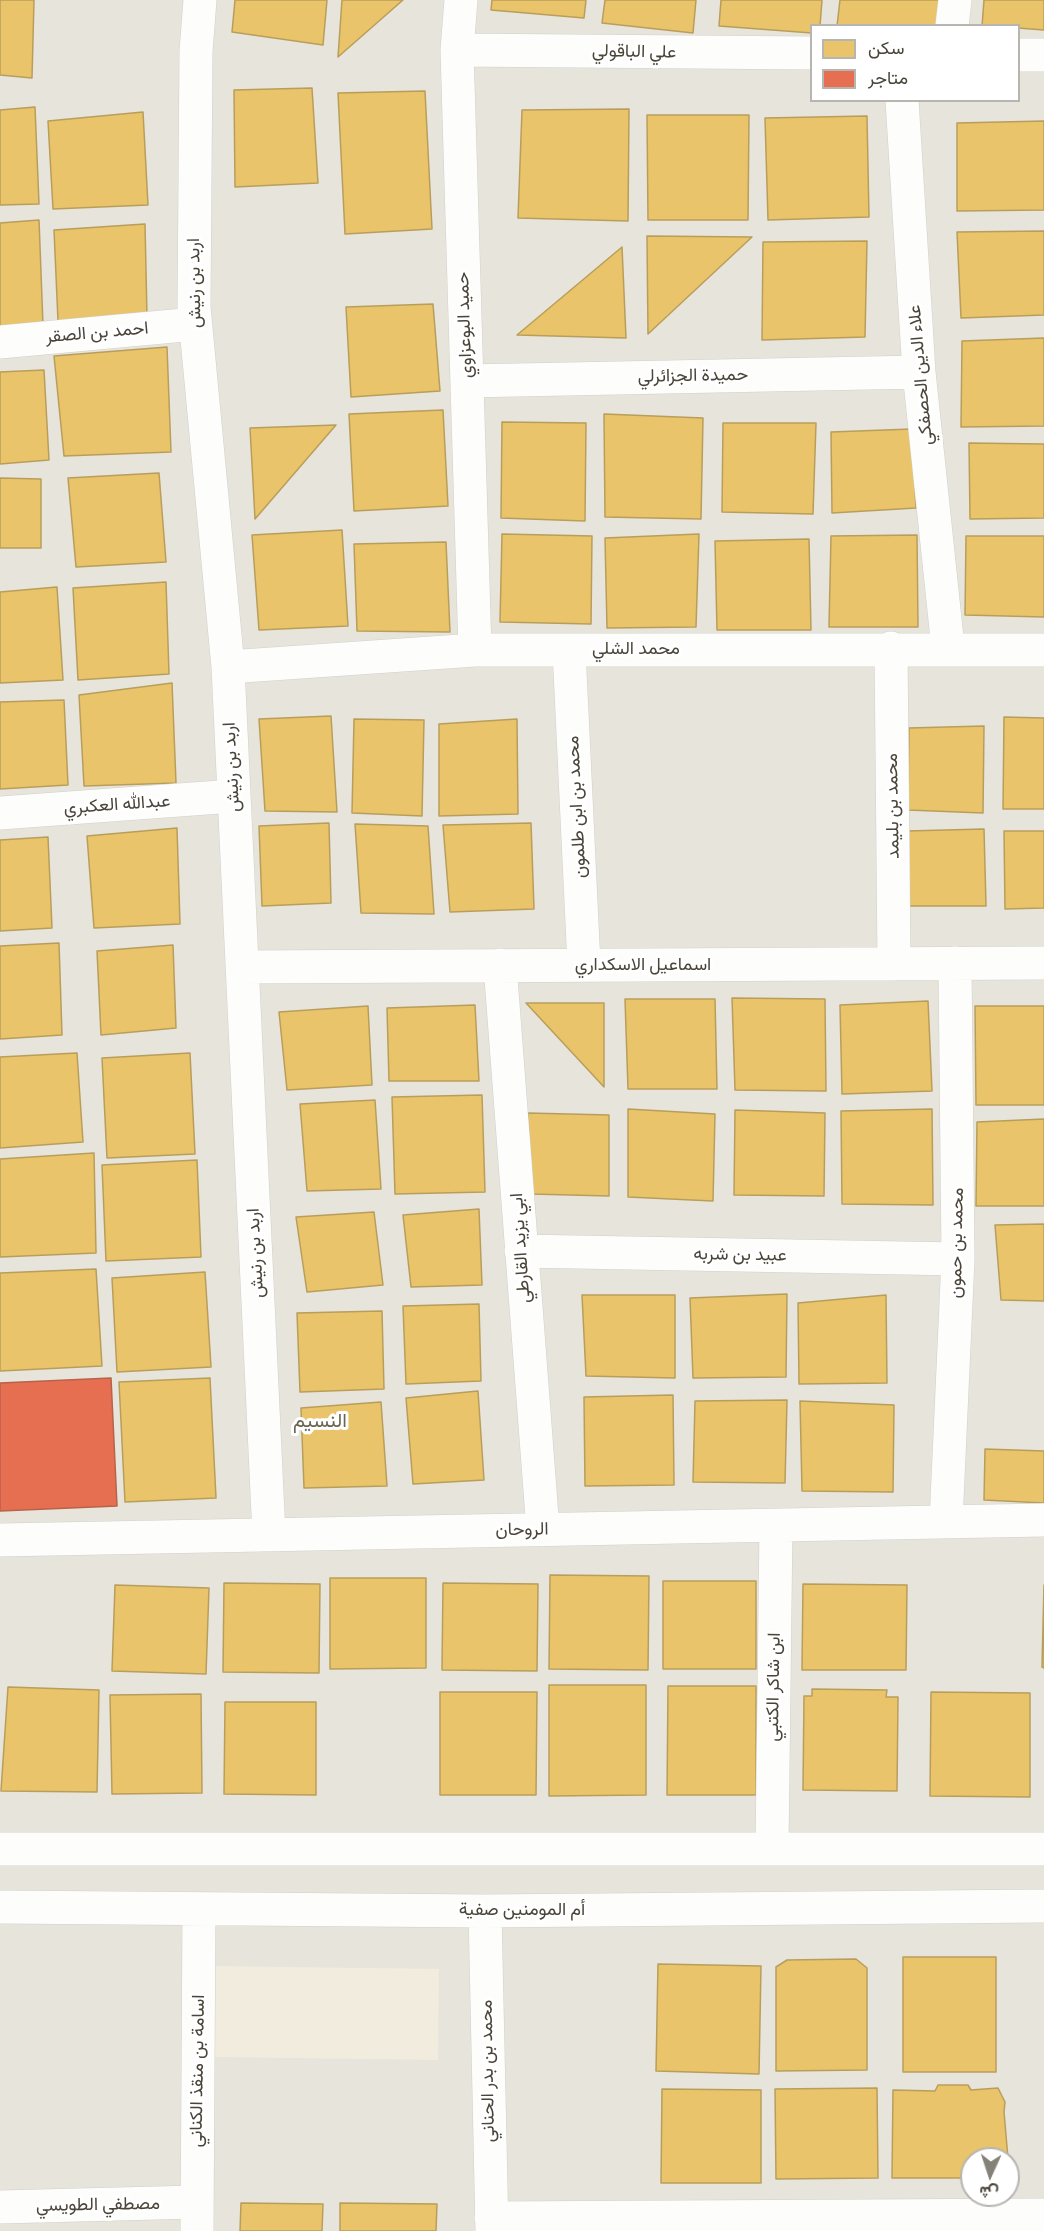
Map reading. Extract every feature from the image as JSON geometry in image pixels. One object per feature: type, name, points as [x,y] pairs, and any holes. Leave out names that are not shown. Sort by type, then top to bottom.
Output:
[{"type":"street","name":"اربد بن رنيش","points":[[200,0],[196,51],[195,324],[228,667],[269,1535]]},
{"type":"street","name":"حميد البوعزاوي","points":[[461,0],[457,50],[475,650]]},
{"type":"street","points":[[952,24],[955,0]]},
{"type":"street","name":"علي الباقولي","points":[[457,50],[810,53]]},
{"type":"street","points":[[1020,55],[1044,56]]},
{"type":"street","name":"علاء الدين الحصفكي","points":[[902,102],[919,372],[948,648]]},
{"type":"street","name":"احمد بن الصقر","points":[[0,342],[195,324]]},
{"type":"street","name":"حميدة الجزائرلي","points":[[467,381],[919,372]]},
{"type":"street","name":"محمد الشلي","points":[[228,667],[475,650],[891,648],[1044,650]]},
{"type":"street","name":"محمد بن بليمد","points":[[891,648],[894,964]]},
{"type":"street","name":"محمد بن ابن طلمون","points":[[569,650],[584,965]]},
{"type":"street","name":"عبدالله العكبري","points":[[0,813],[234,796]]},
{"type":"street","name":"محمد بن حمون","points":[[946,1522],[958,1259],[955,963]]},
{"type":"street","name":"اسماعيل الاسكداري","points":[[242,967],[1044,963]]},
{"type":"street","name":"ابي يزيد القارطي","points":[[500,965],[543,1530]]},
{"type":"street","name":"عبيد بن شربه","points":[[521,1251],[958,1259]]},
{"type":"street","name":"الروحان","points":[[0,1540],[1044,1520]]},
{"type":"street","name":"ابن شاكر الكتبي","points":[[772,1849],[776,1526]]},
{"type":"street","points":[[0,1849],[1044,1849]]},
{"type":"street","name":"أم المومنين صفية","points":[[0,1907],[485,1911],[1044,1906]]},
{"type":"street","name":"اسامة بن منقذ الكناني","points":[[197,2217],[200,1910]]},
{"type":"street","name":"محمد بن بدر الحناني","points":[[485,1911],[492,2224]]},
{"type":"street","name":"مصطفي الطويسي","points":[[0,2207],[197,2217]]},
{"type":"street","points":[[492,2224],[1044,2215]]},
{"type":"shaded area","points":[[0,0],[1044,0],[1044,2231],[0,2231]]},
{"type":"shaded area","points":[[214,1966],[439,1969],[438,2060],[213,2057]]},
{"type":"building: سكن","points":[[0,0],[34,0],[32,78],[0,75]]},
{"type":"building: سكن","points":[[235,0],[327,0],[323,45],[232,32]]},
{"type":"building: سكن","points":[[342,0],[403,0],[338,57]]},
{"type":"building: سكن","points":[[492,0],[586,0],[584,18],[491,10]]},
{"type":"building: سكن","points":[[605,0],[696,0],[693,33],[602,23]]},
{"type":"building: سكن","points":[[721,0],[822,0],[820,24],[810,24],[810,33],[719,26]]},
{"type":"building: سكن","points":[[840,0],[939,0],[937,24],[837,24]]},
{"type":"building: سكن","points":[[984,0],[1044,0],[1044,30],[1020,28],[1020,24],[982,24]]},
{"type":"building: سكن","points":[[312,88],[318,183],[235,187],[234,90]]},
{"type":"building: سكن","points":[[425,91],[432,229],[345,234],[338,93]]},
{"type":"building: سكن","points":[[35,107],[39,204],[0,205],[0,110]]},
{"type":"building: سكن","points":[[629,109],[628,221],[518,218],[522,110]]},
{"type":"building: سكن","points":[[143,112],[148,205],[53,209],[48,121]]},
{"type":"building: سكن","points":[[647,115],[749,115],[748,220],[648,220]]},
{"type":"building: سكن","points":[[867,116],[869,217],[768,220],[765,118]]},
{"type":"building: سكن","points":[[1044,121],[1044,210],[957,211],[957,123]]},
{"type":"building: سكن","points":[[39,220],[43,325],[0,328],[0,223]]},
{"type":"building: سكن","points":[[145,224],[147,317],[58,321],[54,230]]},
{"type":"building: سكن","points":[[1044,231],[1044,315],[961,318],[957,232]]},
{"type":"building: سكن","points":[[647,236],[752,237],[648,334]]},
{"type":"building: سكن","points":[[867,241],[865,337],[762,340],[763,242]]},
{"type":"building: سكن","points":[[622,247],[626,338],[517,335]]},
{"type":"building: سكن","points":[[433,304],[440,391],[351,397],[346,307]]},
{"type":"building: سكن","points":[[1044,338],[1044,426],[961,427],[962,341]]},
{"type":"building: سكن","points":[[167,347],[171,452],[64,456],[54,356]]},
{"type":"building: سكن","points":[[44,370],[49,460],[0,464],[0,372]]},
{"type":"building: سكن","points":[[443,410],[448,506],[354,511],[349,414]]},
{"type":"building: سكن","points":[[604,414],[703,418],[701,519],[605,517]]},
{"type":"building: سكن","points":[[502,422],[586,423],[585,521],[501,518]]},
{"type":"building: سكن","points":[[723,423],[816,423],[813,514],[722,512]]},
{"type":"building: سكن","points":[[336,425],[255,519],[250,428]]},
{"type":"building: سكن","points":[[912,429],[916,508],[832,513],[831,432]]},
{"type":"building: سكن","points":[[969,443],[1044,444],[1044,518],[970,519]]},
{"type":"building: سكن","points":[[159,473],[166,562],[76,567],[68,478]]},
{"type":"building: سكن","points":[[0,478],[41,479],[41,548],[0,548]]},
{"type":"building: سكن","points":[[342,530],[348,626],[259,630],[252,535]]},
{"type":"building: سكن","points":[[502,534],[592,536],[591,624],[500,622]]},
{"type":"building: سكن","points":[[699,534],[696,627],[607,628],[605,538]]},
{"type":"building: سكن","points":[[917,535],[918,627],[829,627],[831,536]]},
{"type":"building: سكن","points":[[966,536],[1044,536],[1044,617],[965,615]]},
{"type":"building: سكن","points":[[809,539],[811,630],[717,630],[715,541]]},
{"type":"building: سكن","points":[[446,542],[450,632],[357,631],[354,544]]},
{"type":"building: سكن","points":[[166,582],[169,674],[78,680],[73,588]]},
{"type":"building: سكن","points":[[57,587],[63,680],[0,683],[0,592]]},
{"type":"building: سكن","points":[[172,683],[176,783],[84,786],[79,695]]},
{"type":"building: سكن","points":[[64,700],[68,785],[0,789],[0,702]]},
{"type":"building: سكن","points":[[331,716],[337,812],[265,811],[259,719]]},
{"type":"building: سكن","points":[[1004,717],[1044,718],[1044,809],[1003,809]]},
{"type":"building: سكن","points":[[354,719],[424,720],[422,816],[352,813]]},
{"type":"building: سكن","points":[[517,719],[518,814],[439,816],[439,724]]},
{"type":"building: سكن","points":[[984,726],[983,813],[908,810],[909,728]]},
{"type":"building: سكن","points":[[329,823],[331,903],[262,906],[259,826]]},
{"type":"building: سكن","points":[[531,823],[534,909],[450,912],[443,825]]},
{"type":"building: سكن","points":[[355,824],[428,826],[434,914],[361,913]]},
{"type":"building: سكن","points":[[177,828],[180,924],[94,928],[87,836]]},
{"type":"building: سكن","points":[[984,829],[986,906],[908,906],[907,831]]},
{"type":"building: سكن","points":[[1004,831],[1044,831],[1044,908],[1005,909]]},
{"type":"building: سكن","points":[[48,837],[52,928],[0,931],[0,840]]},
{"type":"building: سكن","points":[[59,943],[62,1035],[0,1039],[0,946]]},
{"type":"building: سكن","points":[[173,945],[176,1028],[101,1035],[97,951]]},
{"type":"building: سكن","points":[[732,998],[825,999],[826,1091],[735,1090]]},
{"type":"building: سكن","points":[[625,999],[715,999],[717,1089],[628,1089]]},
{"type":"building: سكن","points":[[928,1001],[932,1091],[842,1094],[840,1005]]},
{"type":"building: سكن","points":[[526,1003],[604,1003],[604,1087]]},
{"type":"building: سكن","points":[[475,1005],[479,1081],[389,1081],[387,1008]]},
{"type":"building: سكن","points":[[368,1006],[372,1085],[287,1090],[279,1012]]},
{"type":"building: سكن","points":[[975,1006],[1044,1006],[1044,1105],[976,1105]]},
{"type":"building: سكن","points":[[77,1053],[83,1142],[0,1148],[0,1057]]},
{"type":"building: سكن","points":[[190,1053],[195,1154],[107,1158],[102,1058]]},
{"type":"building: سكن","points":[[482,1095],[485,1192],[395,1194],[392,1097]]},
{"type":"building: سكن","points":[[375,1100],[381,1189],[307,1191],[300,1104]]},
{"type":"building: سكن","points":[[628,1109],[715,1114],[713,1201],[628,1197]]},
{"type":"building: سكن","points":[[932,1109],[933,1205],[842,1204],[841,1111]]},
{"type":"building: سكن","points":[[735,1110],[825,1113],[824,1196],[734,1195]]},
{"type":"building: سكن","points":[[528,1113],[609,1115],[609,1196],[531,1194]]},
{"type":"building: سكن","points":[[1044,1119],[1044,1206],[976,1206],[977,1122]]},
{"type":"building: سكن","points":[[94,1153],[96,1253],[0,1257],[0,1159]]},
{"type":"building: سكن","points":[[197,1160],[201,1257],[106,1261],[102,1165]]},
{"type":"building: سكن","points":[[479,1209],[482,1285],[411,1287],[403,1215]]},
{"type":"building: سكن","points":[[374,1212],[383,1285],[307,1292],[296,1217]]},
{"type":"building: سكن","points":[[1044,1224],[1044,1301],[1001,1300],[995,1225]]},
{"type":"building: سكن","points":[[96,1269],[102,1366],[0,1371],[0,1273]]},
{"type":"building: سكن","points":[[205,1272],[211,1367],[117,1372],[112,1278]]},
{"type":"building: سكن","points":[[787,1294],[786,1377],[693,1378],[690,1298]]},
{"type":"building: سكن","points":[[582,1295],[675,1295],[675,1378],[586,1376]]},
{"type":"building: سكن","points":[[886,1295],[887,1383],[799,1384],[798,1303]]},
{"type":"building: سكن","points":[[479,1304],[481,1381],[406,1384],[403,1306]]},
{"type":"building: سكن","points":[[382,1311],[384,1389],[300,1392],[297,1313]]},
{"type":"building: سكن","points":[[210,1378],[216,1498],[125,1502],[119,1382]]},
{"type":"building: سكن","points":[[478,1391],[484,1480],[413,1484],[406,1398]]},
{"type":"building: سكن","points":[[673,1395],[674,1485],[585,1486],[584,1397]]},
{"type":"building: سكن","points":[[787,1400],[785,1483],[693,1482],[695,1401]]},
{"type":"building: سكن","points":[[800,1401],[894,1405],[893,1492],[802,1491]]},
{"type":"building: سكن","points":[[381,1402],[387,1486],[304,1488],[301,1408]]},
{"type":"building: سكن","points":[[985,1449],[1044,1451],[1044,1503],[984,1500]]},
{"type":"building: سكن","points":[[550,1575],[649,1576],[648,1670],[549,1669]]},
{"type":"building: سكن","points":[[330,1578],[426,1578],[426,1668],[330,1669]]},
{"type":"building: سكن","points":[[663,1581],[756,1581],[756,1669],[663,1669]]},
{"type":"building: سكن","points":[[224,1583],[320,1584],[319,1673],[223,1672]]},
{"type":"building: سكن","points":[[443,1583],[538,1584],[537,1671],[442,1670]]},
{"type":"building: سكن","points":[[803,1584],[907,1585],[906,1670],[802,1670]]},
{"type":"building: سكن","points":[[115,1585],[209,1588],[206,1674],[112,1671]]},
{"type":"building: سكن","points":[[1044,1585],[1044,1668],[1042,1667]]},
{"type":"building: سكن","points":[[549,1685],[646,1685],[646,1795],[549,1796]]},
{"type":"building: سكن","points":[[668,1686],[756,1686],[756,1795],[667,1795]]},
{"type":"building: سكن","points":[[8,1687],[99,1690],[97,1792],[1,1791]]},
{"type":"building: سكن","points":[[812,1689],[887,1690],[886,1697],[898,1697],[897,1791],[803,1790],[804,1696],[812,1696]]},
{"type":"building: سكن","points":[[440,1692],[537,1692],[536,1795],[440,1795]]},
{"type":"building: سكن","points":[[931,1692],[1030,1693],[1030,1797],[930,1796]]},
{"type":"building: سكن","points":[[201,1694],[202,1793],[112,1794],[110,1695]]},
{"type":"building: سكن","points":[[225,1702],[316,1702],[316,1795],[224,1794]]},
{"type":"building: سكن","points":[[903,1957],[996,1957],[996,2072],[903,2072]]},
{"type":"building: سكن","points":[[856,1959],[867,1968],[867,2070],[776,2071],[776,1967],[787,1960]]},
{"type":"building: سكن","points":[[658,1964],[761,1966],[759,2074],[656,2071]]},
{"type":"building: سكن","points":[[938,2085],[968,2085],[971,2090],[998,2088],[1005,2102],[1007,2147],[960,2147],[960,2178],[892,2178],[893,2090],[935,2091]]},
{"type":"building: سكن","points":[[877,2088],[878,2178],[776,2179],[775,2089]]},
{"type":"building: سكن","points":[[662,2089],[761,2090],[761,2183],[661,2183]]},
{"type":"building: سكن","points":[[241,2203],[323,2204],[322,2231],[240,2231]]},
{"type":"building: سكن","points":[[340,2203],[437,2204],[436,2231],[340,2231]]},
{"type":"building: متاجر","points":[[111,1378],[117,1506],[0,1511],[0,1383]]},
{"type":"district","name":"النسيم","points":[[320,1422]]}]
